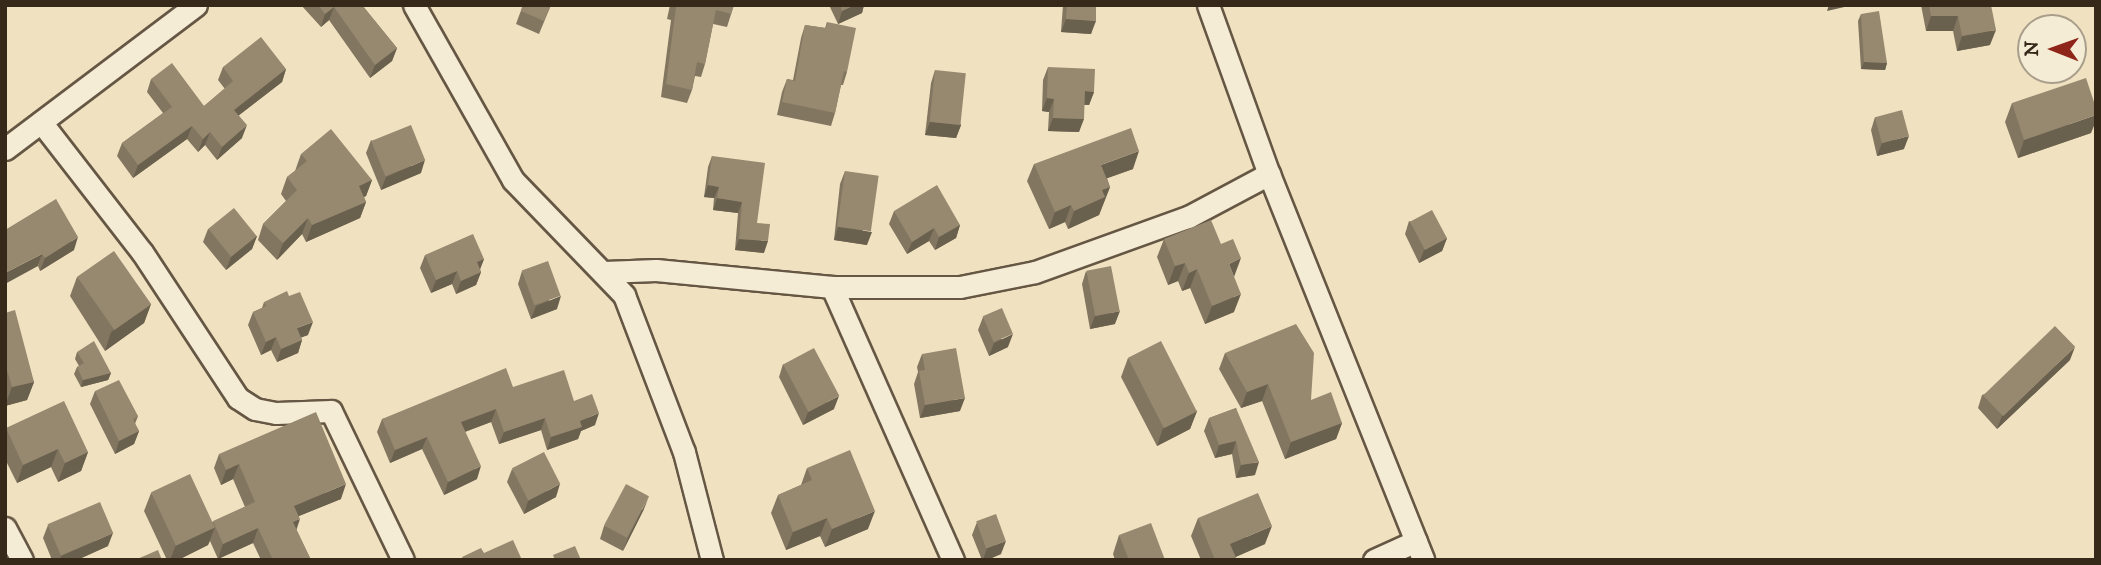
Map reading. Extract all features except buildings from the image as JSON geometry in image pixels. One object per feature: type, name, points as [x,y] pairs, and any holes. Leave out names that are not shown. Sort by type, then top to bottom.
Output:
[{"type":"street","points":[[5,149],[196,5]]},
{"type":"street","points":[[414,5],[513,180],[556,229],[604,272],[624,295],[655,369],[684,452],[712,560]]},
{"type":"street","points":[[1208,5],[1269,174],[1420,550],[1374,560]]},
{"type":"street","points":[[41,122],[142,252],[238,398],[255,409],[276,413],[331,411],[403,560]]},
{"type":"street","points":[[604,272],[656,270],[832,287],[926,289],[1035,272],[1188,217],[1269,174]]},
{"type":"street","points":[[832,287],[953,560]]},
{"type":"street","points":[[5,528],[22,560]]}]
